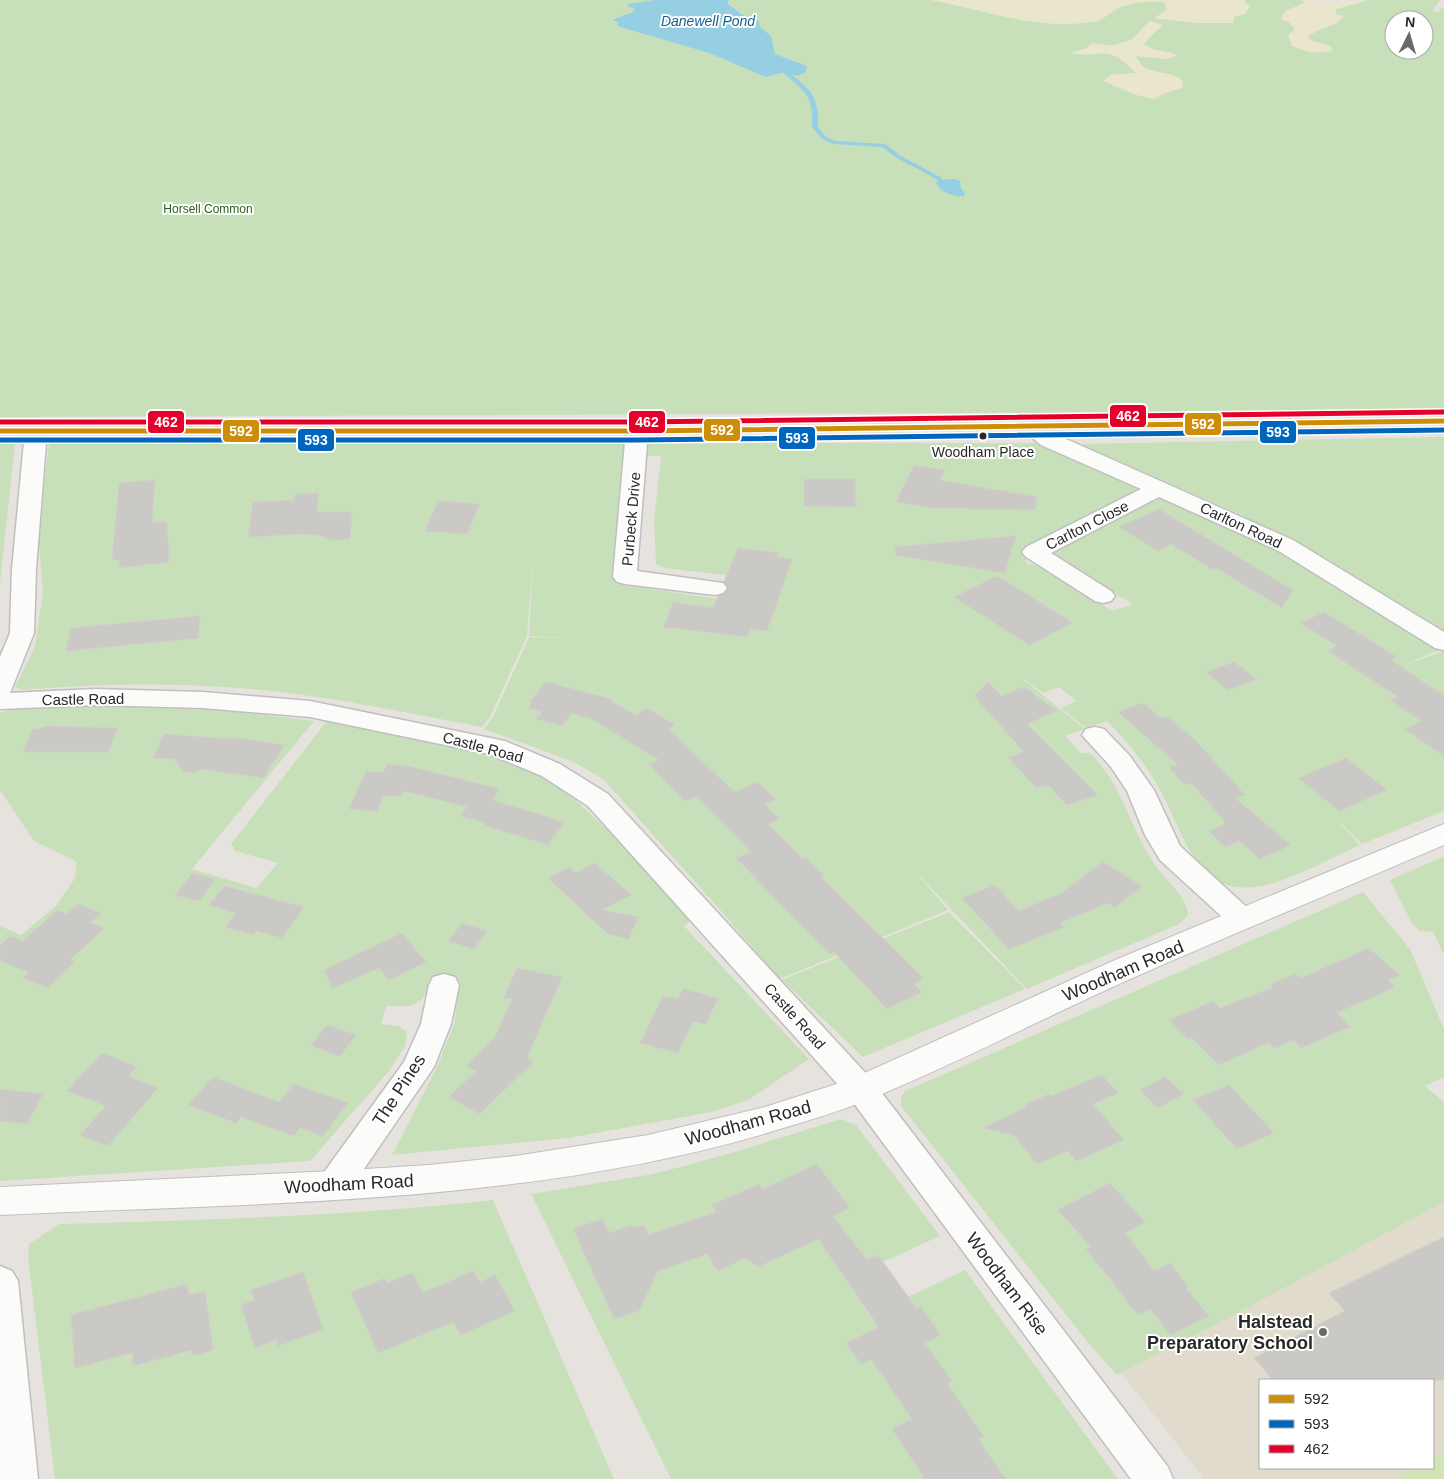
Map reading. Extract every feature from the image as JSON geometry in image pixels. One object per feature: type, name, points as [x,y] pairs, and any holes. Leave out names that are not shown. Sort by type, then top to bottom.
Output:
[{"type":"main road","points":[[0,431],[638,431],[1444,421]]},
{"type":"street","name":"Carlton Road","points":[[1029,426],[1048,440],[1285,545],[1444,643]]},
{"type":"street","points":[[0,689],[22,633],[24,569],[36,431]]},
{"type":"street","name":"Purbeck Drive","points":[[638,431],[625,578],[715,588]]},
{"type":"street","name":"Carlton Close","points":[[1103,596],[1034,552],[1160,488]]},
{"type":"street","name":"Castle Road","points":[[0,701],[95,697],[203,700],[310,709],[496,747],[545,767],[598,800],[861,1089]]},
{"type":"street","points":[[1095,735],[1120,761],[1140,790],[1159,835],[1170,853],[1242,920]]},
{"type":"street","name":"Woodham Road","points":[[0,1201],[334,1185],[429,1179],[514,1170],[648,1149],[765,1120],[861,1089],[1118,972],[1444,834]]},
{"type":"street","name":"The Pines","points":[[334,1185],[418,1067],[436,1024],[444,986]]},
{"type":"street","name":"Woodham Rise","points":[[861,1089],[1154,1479]]},
{"type":"street","points":[[0,1282],[19,1479]]},
{"type":"shaded area","name":"Halstead Preparatory School","points":[[1444,1202],[1444,1479],[1204,1479],[1121,1373],[1219,1323]]},
{"type":"green space","name":"Horsell Common","points":[[0,0],[1304,0],[1305,3],[1299,4],[1290,23],[1295,30],[1292,46],[1331,46],[1318,44],[1307,37],[1317,30],[1340,21],[1335,14],[1336,9],[1368,0],[1440,0],[1433,10],[1384,10],[1384,60],[1434,60],[1434,11],[1438,12],[1444,6],[1444,411],[0,417]],"holes":[[[1149,21],[1162,25],[1143,44],[1152,49],[1172,53],[1167,59],[1136,56],[1141,65],[1161,74],[1182,88],[1165,93],[1154,99],[1110,75],[1136,73],[1118,57],[1108,53],[1072,53],[1101,44],[1112,46],[1133,39]]]},
{"type":"green space","points":[[1444,437],[1444,635],[1240,514],[1080,444]]},
{"type":"green space","points":[[0,443],[15,443],[0,583]]},
{"type":"green space","points":[[1048,443],[1147,488],[1036,545],[1027,546],[1026,563],[1049,570],[1112,611],[1133,604],[1056,560],[1051,549],[1161,494],[1294,556],[1441,649],[1404,665],[1444,651],[1444,811],[1362,844],[1332,815],[1360,845],[1308,870],[1277,882],[1250,887],[1229,886],[1213,878],[1200,865],[1189,849],[1149,771],[1107,721],[1086,728],[1061,708],[1077,701],[1059,687],[1043,693],[1014,672],[1085,729],[1065,736],[1081,753],[1090,753],[1110,778],[1146,851],[1159,871],[1184,901],[1188,915],[1179,924],[1027,989],[912,868],[948,910],[780,979],[731,923],[741,917],[731,922],[604,780],[574,762],[484,729],[493,717],[529,637],[567,638],[529,636],[533,561],[527,636],[490,717],[482,727],[325,698],[233,688],[127,685],[22,690],[15,687],[35,647],[43,591],[38,534],[49,444]],"holes":[[[626,456],[661,456],[654,522],[656,564],[664,568],[726,575],[719,599],[616,584],[616,555]]]},
{"type":"green space","points":[[90,705],[233,711],[314,721],[192,869],[256,888],[278,863],[235,851],[231,844],[330,717],[450,742],[526,765],[562,788],[609,831],[692,920],[684,926],[809,1059],[748,1100],[712,1112],[568,1138],[392,1155],[437,1067],[455,1022],[457,984],[431,982],[423,997],[415,1004],[410,1006],[386,1006],[381,1024],[399,1026],[407,1032],[405,1046],[390,1070],[310,1161],[0,1181],[0,926],[21,935],[56,906],[75,878],[77,862],[34,841],[0,790],[0,713],[13,709]]},
{"type":"green space","points":[[1444,856],[1444,955],[1433,932],[1420,931],[1413,925],[1390,880]]},
{"type":"green space","points":[[1363,892],[1410,949],[1444,1029],[1444,1077],[1425,1086],[1444,1102],[1444,1202],[1219,1323],[1117,1375],[1089,1344],[901,1106],[901,1098],[905,1091]]},
{"type":"green space","points":[[949,912],[1025,989],[863,1057],[782,980]]},
{"type":"green space","points":[[841,1119],[856,1125],[940,1236],[883,1262],[878,1255],[841,1272],[870,1315],[965,1270],[1118,1479],[671,1479],[531,1194],[654,1174],[735,1152]]},
{"type":"green space","points":[[493,1200],[614,1479],[55,1479],[28,1257],[29,1244],[59,1224],[330,1214]]},
{"type":"green space","points":[[1444,1451],[1444,1479],[1397,1479],[1414,1469],[1434,1469],[1434,1457]]},
{"type":"sand","points":[[930,0],[1244,0],[1250,7],[1245,14],[1234,17],[1233,23],[1194,23],[1154,18],[1167,10],[1164,2],[1144,2],[1124,6],[1102,19],[1090,23],[1065,24],[1026,21]]},
{"type":"sand","points":[[1301,0],[1315,0],[1327,4],[1368,0],[1336,9],[1335,14],[1344,16],[1341,19],[1308,36],[1312,41],[1331,46],[1332,51],[1316,52],[1292,46],[1288,35],[1295,30],[1290,23],[1281,19],[1285,11],[1305,3]]},
{"type":"sand","points":[[1149,21],[1163,25],[1143,44],[1152,49],[1178,55],[1167,59],[1136,56],[1145,68],[1170,74],[1183,81],[1182,88],[1165,93],[1154,99],[1136,95],[1103,81],[1110,75],[1136,73],[1117,57],[1104,53],[1082,55],[1070,53],[1087,48],[1092,43],[1112,46],[1133,39]]},
{"type":"water","name":"Danewell Pond","points":[[654,0],[729,0],[727,3],[741,14],[759,21],[760,27],[771,36],[775,54],[807,66],[806,72],[797,76],[784,72],[766,77],[709,53],[617,26],[618,22],[612,20],[633,12],[635,9],[627,6],[629,4]]},
{"type":"water","points":[[955,179],[960,181],[961,189],[965,192],[964,196],[948,194],[936,183],[938,180]]},
{"type":"building","points":[[914,465],[945,470],[940,480],[1037,497],[1035,510],[932,508],[896,502]]},
{"type":"building","points":[[804,479],[855,479],[856,507],[804,506]]},
{"type":"building","points":[[155,480],[152,523],[167,522],[169,562],[119,568],[119,559],[112,560],[119,483]]},
{"type":"building","points":[[319,493],[316,512],[352,512],[350,539],[333,540],[318,535],[303,534],[248,537],[253,502],[294,500],[295,494]]},
{"type":"building","points":[[438,501],[480,504],[467,534],[425,531]]},
{"type":"building","points":[[1159,509],[1293,590],[1282,608],[1216,568],[1213,570],[1171,544],[1158,551],[1119,527]]},
{"type":"building","points":[[1016,536],[1005,573],[895,555],[895,547]]},
{"type":"building","points":[[738,548],[779,553],[777,557],[792,559],[767,631],[750,629],[747,637],[664,627],[673,602],[713,608],[718,596],[724,594],[728,589],[724,582]]},
{"type":"building","points":[[997,576],[1072,623],[1029,645],[954,597]]},
{"type":"building","points":[[1324,612],[1397,657],[1391,660],[1444,696],[1444,756],[1405,729],[1421,721],[1390,700],[1398,697],[1328,651],[1337,646],[1301,623]]},
{"type":"building","points":[[200,616],[198,638],[66,651],[71,628]]},
{"type":"building","points":[[1234,662],[1257,679],[1228,690],[1206,672]]},
{"type":"building","points":[[546,682],[611,699],[611,701],[635,715],[647,708],[675,725],[669,729],[736,792],[758,782],[776,799],[764,804],[780,819],[768,824],[803,859],[806,857],[824,876],[821,877],[924,979],[914,984],[922,992],[887,1009],[834,952],[829,954],[736,858],[751,852],[696,797],[685,801],[649,764],[659,760],[592,719],[572,713],[561,726],[536,719],[542,712],[528,708],[532,703],[529,702]]},
{"type":"building","points":[[988,682],[1002,696],[1019,688],[1026,688],[1057,711],[1027,724],[1098,795],[1067,805],[1048,785],[1036,788],[1008,757],[1024,752],[974,696]]},
{"type":"building","points":[[1143,703],[1161,718],[1167,716],[1197,742],[1245,795],[1235,798],[1291,845],[1260,859],[1239,841],[1226,847],[1208,831],[1225,824],[1223,822],[1225,821],[1191,783],[1184,785],[1169,767],[1178,765],[1118,712]]},
{"type":"building","points":[[42,727],[118,728],[108,752],[23,752],[33,729],[41,729]]},
{"type":"building","points":[[164,734],[229,739],[230,737],[285,745],[263,778],[203,769],[192,773],[184,772],[174,759],[153,758]]},
{"type":"building","points":[[1346,758],[1387,790],[1339,811],[1299,778]]},
{"type":"building","points":[[387,764],[408,766],[500,789],[492,800],[565,822],[548,845],[460,816],[467,807],[404,791],[401,797],[384,795],[377,811],[349,809],[366,771],[383,773]]},
{"type":"building","points":[[1103,862],[1142,886],[1115,908],[1108,903],[1060,923],[1064,927],[1009,949],[962,898],[995,885],[1019,911],[1060,894]]},
{"type":"building","points":[[595,863],[631,895],[602,910],[638,917],[629,939],[608,934],[548,878],[569,867],[576,873]]},
{"type":"building","points":[[192,873],[215,879],[199,901],[175,895]]},
{"type":"building","points":[[224,886],[304,907],[282,938],[256,931],[253,935],[225,927],[236,913],[209,905]]},
{"type":"building","points":[[78,904],[101,913],[90,923],[104,928],[70,960],[75,962],[48,988],[23,978],[29,972],[0,961],[0,945],[10,936],[23,941],[57,910],[67,914]]},
{"type":"building","points":[[462,923],[487,931],[474,949],[448,941]]},
{"type":"building","points":[[402,933],[426,962],[389,980],[379,968],[332,988],[324,970]]},
{"type":"building","points":[[1369,948],[1399,975],[1388,980],[1395,987],[1337,1013],[1350,1027],[1301,1048],[1294,1040],[1274,1048],[1269,1042],[1219,1065],[1192,1038],[1188,1039],[1169,1020],[1213,1001],[1220,1008],[1273,987],[1271,984],[1296,974],[1301,978]]},
{"type":"building","points":[[517,968],[562,977],[527,1058],[533,1062],[480,1114],[449,1097],[476,1071],[466,1066],[495,1037],[512,999],[504,998]]},
{"type":"building","points":[[683,989],[718,998],[706,1024],[693,1021],[678,1053],[640,1043],[663,996],[678,999]]},
{"type":"building","points":[[327,1025],[356,1035],[340,1056],[311,1046]]},
{"type":"building","points":[[102,1053],[137,1067],[128,1076],[158,1088],[108,1146],[80,1135],[106,1106],[67,1091]]},
{"type":"building","points":[[1102,1075],[1118,1093],[1093,1104],[1124,1140],[1076,1161],[1068,1151],[1037,1164],[1014,1135],[983,1128],[1028,1106],[1026,1104]]},
{"type":"building","points":[[213,1077],[279,1102],[294,1084],[348,1103],[323,1136],[300,1128],[294,1136],[241,1117],[236,1123],[188,1105]]},
{"type":"building","points":[[1165,1077],[1184,1094],[1158,1108],[1140,1090]]},
{"type":"building","points":[[1229,1085],[1274,1133],[1237,1149],[1193,1100]]},
{"type":"building","points":[[0,1089],[43,1094],[27,1124],[0,1121]]},
{"type":"building","points":[[817,1164],[850,1208],[833,1216],[867,1260],[878,1255],[917,1309],[921,1307],[941,1335],[925,1343],[952,1381],[947,1384],[984,1436],[978,1439],[1006,1479],[925,1479],[892,1429],[912,1419],[871,1359],[861,1364],[846,1343],[879,1327],[818,1239],[758,1267],[745,1258],[718,1271],[707,1254],[658,1271],[639,1311],[614,1319],[573,1229],[602,1219],[609,1233],[631,1225],[633,1228],[644,1225],[648,1235],[716,1212],[712,1205],[759,1184],[763,1189]]},
{"type":"building","points":[[1110,1183],[1145,1222],[1125,1233],[1154,1271],[1170,1263],[1188,1287],[1186,1288],[1209,1316],[1171,1335],[1150,1309],[1138,1315],[1086,1249],[1091,1247],[1058,1210]]},
{"type":"building","points":[[1444,1237],[1444,1380],[1272,1379],[1254,1358],[1345,1311],[1329,1293]]},
{"type":"building","points":[[473,1271],[480,1282],[495,1275],[515,1311],[461,1335],[454,1322],[378,1353],[351,1292],[385,1278],[387,1283],[413,1273],[423,1293]]},
{"type":"building","points":[[303,1272],[323,1329],[278,1346],[276,1340],[255,1348],[241,1305],[254,1300],[251,1290]]},
{"type":"building","points":[[187,1284],[189,1295],[205,1291],[213,1350],[193,1356],[192,1350],[133,1366],[132,1353],[75,1368],[71,1315]]},
{"type":"waterway","points":[[776,63],[811,96],[816,114],[815,127],[824,138],[835,143],[883,145],[899,157],[940,179]]},
{"type":"transit line","name":"462","points":[[0,422],[637,422],[1444,412]]},
{"type":"transit line","name":"592","points":[[0,431],[637,431],[1444,421]]},
{"type":"transit line","name":"593","points":[[0,440],[637,440],[1444,430]]},
{"type":"place","name":"Woodham Place","points":[[983,436]]},
{"type":"place","name":"Halstead Preparatory School","points":[[1323,1332]]}]
